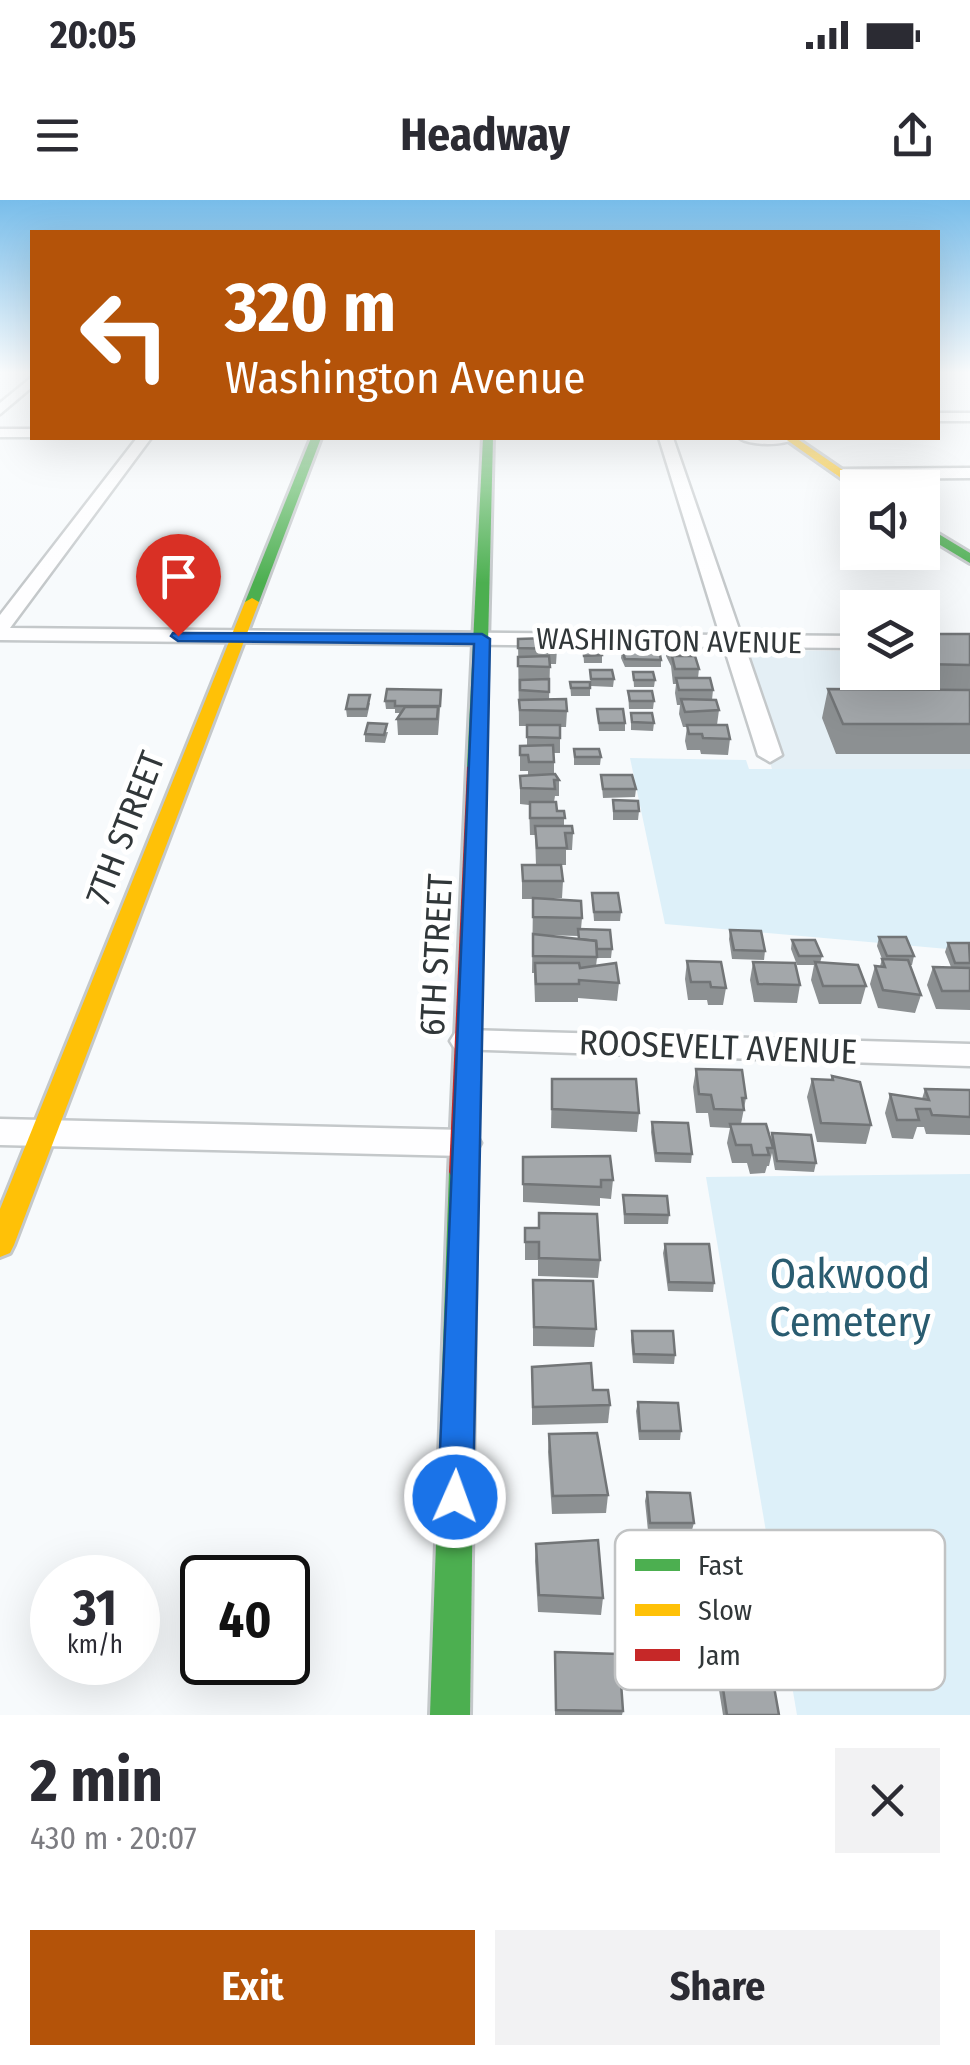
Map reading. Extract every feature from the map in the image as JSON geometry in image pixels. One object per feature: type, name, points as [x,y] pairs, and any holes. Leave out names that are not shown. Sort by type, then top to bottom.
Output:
[{"type":"street","points":[[0,631],[141,442]]},
{"type":"street","name":"7TH STREET","points":[[0,1245],[315,442]]},
{"type":"street","name":"6TH STREET","points":[[450,1715],[466,1041],[488,442]]},
{"type":"street","points":[[667,442],[770,755]]},
{"type":"street","points":[[795,442],[840,472]]},
{"type":"street","points":[[940,474],[970,472]]},
{"type":"street","points":[[940,540],[970,559]]},
{"type":"street","name":"WASHINGTON AVENUE","points":[[0,631],[840,642]]},
{"type":"street","name":"ROOSEVELT AVENUE","points":[[466,1041],[970,1055]]},
{"type":"street","points":[[0,1132],[463,1143]]},
{"type":"shaded area","points":[[738,650],[840,651],[840,690],[940,690],[940,664],[970,651],[970,769],[772,769]]},
{"type":"green space","points":[[630,758],[746,760],[749,769],[970,769],[970,951],[665,924]]},
{"type":"green space","name":"Oakwood Cemetery","points":[[970,1174],[970,1715],[797,1715],[793,1690],[945,1690],[945,1530],[766,1530],[706,1177]]},
{"type":"building","points":[[940,634],[970,634],[970,665],[940,664]]},
{"type":"building","points":[[549,638],[557,649],[518,648],[518,639]]},
{"type":"building","points":[[667,641],[693,641],[696,652],[673,652]]},
{"type":"building","points":[[583,647],[601,647],[602,655],[584,656]]},
{"type":"building","points":[[622,650],[659,650],[661,660],[625,659]]},
{"type":"building","points":[[549,656],[550,667],[518,666],[518,657]]},
{"type":"building","points":[[672,656],[695,656],[699,669],[675,669]]},
{"type":"building","points":[[590,670],[612,670],[614,679],[591,679]]},
{"type":"building","points":[[633,672],[653,672],[655,680],[634,680]]},
{"type":"building","points":[[676,678],[710,678],[713,690],[679,690]]},
{"type":"building","points":[[549,679],[549,692],[520,690],[520,680]]},
{"type":"building","points":[[570,682],[590,682],[590,688],[571,688]]},
{"type":"building","points":[[387,689],[441,690],[440,706],[395,706],[395,701],[385,701]]},
{"type":"building","points":[[828,689],[970,690],[970,724],[843,724]]},
{"type":"building","points":[[628,691],[652,691],[654,701],[630,701]]},
{"type":"building","points":[[349,695],[370,695],[367,709],[346,709]]},
{"type":"building","points":[[566,699],[567,711],[520,710],[519,700]]},
{"type":"building","points":[[681,699],[716,700],[719,710],[685,712]]},
{"type":"building","points":[[405,707],[438,707],[437,719],[397,719]]},
{"type":"building","points":[[597,709],[623,709],[625,723],[599,723]]},
{"type":"building","points":[[631,713],[652,713],[654,723],[632,722]]},
{"type":"building","points":[[368,723],[387,724],[384,735],[365,734]]},
{"type":"building","points":[[527,725],[560,725],[560,738],[527,737]]},
{"type":"building","points":[[687,725],[727,725],[730,739],[689,734]]},
{"type":"building","points":[[553,745],[554,762],[529,762],[528,755],[520,755],[520,746]]},
{"type":"building","points":[[574,749],[599,749],[601,757],[575,757]]},
{"type":"building","points":[[555,774],[559,780],[554,780],[555,789],[521,788],[520,776]]},
{"type":"building","points":[[601,775],[632,775],[636,789],[603,789]]},
{"type":"building","points":[[613,800],[638,801],[639,811],[614,811]]},
{"type":"building","points":[[530,802],[556,802],[557,811],[564,811],[565,818],[530,818]]},
{"type":"building","points":[[535,826],[572,826],[573,833],[565,833],[567,848],[537,848]]},
{"type":"building","points":[[522,865],[561,865],[563,881],[523,881]]},
{"type":"building","points":[[592,893],[618,893],[621,912],[594,912]]},
{"type":"building","points":[[533,898],[581,901],[582,918],[533,917]]},
{"type":"building","points":[[578,929],[610,930],[612,949],[597,949],[596,941],[579,939]]},
{"type":"building","points":[[730,930],[761,931],[765,951],[734,950]]},
{"type":"building","points":[[533,934],[596,941],[597,957],[533,956]]},
{"type":"building","points":[[879,937],[906,937],[914,956],[887,956]]},
{"type":"building","points":[[792,940],[815,940],[822,956],[799,956]]},
{"type":"building","points":[[948,943],[969,943],[970,963],[955,963]]},
{"type":"building","points":[[882,959],[908,960],[921,995],[883,990],[875,966],[885,967]]},
{"type":"building","points":[[687,961],[721,962],[726,988],[711,987],[710,982],[691,982]]},
{"type":"building","points":[[753,962],[795,963],[800,985],[758,984]]},
{"type":"building","points":[[815,962],[858,965],[866,986],[823,986]]},
{"type":"building","points":[[535,963],[579,963],[580,968],[616,963],[619,983],[579,980],[579,984],[536,984]]},
{"type":"building","points":[[933,967],[970,968],[970,991],[942,991]]},
{"type":"building","points":[[696,1069],[742,1070],[744,1110],[714,1109],[711,1095],[699,1094]]},
{"type":"building","points":[[832,1076],[860,1082],[871,1125],[821,1123],[812,1079],[833,1080]]},
{"type":"building","points":[[552,1079],[636,1079],[639,1113],[552,1109]]},
{"type":"building","points":[[925,1089],[970,1090],[970,1117],[932,1115],[930,1109],[916,1109],[919,1120],[897,1120],[890,1094],[929,1100]]},
{"type":"building","points":[[652,1122],[688,1123],[692,1154],[656,1153]]},
{"type":"building","points":[[730,1124],[766,1124],[773,1148],[767,1148],[769,1155],[753,1155],[751,1145],[736,1145]]},
{"type":"building","points":[[772,1133],[811,1135],[816,1163],[777,1161]]},
{"type":"building","points":[[610,1156],[613,1180],[601,1180],[601,1187],[523,1184],[523,1157]]},
{"type":"building","points":[[623,1195],[667,1196],[669,1215],[625,1214]]},
{"type":"building","points":[[539,1213],[597,1214],[600,1260],[539,1258],[539,1242],[525,1242],[525,1228],[539,1228]]},
{"type":"building","points":[[665,1244],[709,1244],[714,1283],[669,1282]]},
{"type":"building","points":[[533,1280],[593,1281],[596,1329],[534,1327]]},
{"type":"building","points":[[632,1331],[673,1331],[675,1355],[634,1354]]},
{"type":"building","points":[[591,1363],[593,1390],[608,1390],[610,1405],[533,1407],[532,1367]]},
{"type":"building","points":[[638,1402],[678,1403],[681,1431],[640,1431]]},
{"type":"building","points":[[597,1433],[608,1495],[553,1496],[549,1434]]},
{"type":"building","points":[[647,1492],[690,1493],[694,1523],[650,1523]]},
{"type":"building","points":[[598,1540],[603,1598],[539,1595],[536,1544]]},
{"type":"building","points":[[555,1652],[615,1654],[615,1690],[622,1690],[623,1711],[556,1710]]},
{"type":"building","points":[[723,1690],[775,1690],[779,1715],[727,1715]]},
{"type":"traffic: fast","points":[[252,602],[315,442]]},
{"type":"traffic: fast","points":[[476,767],[488,442]]},
{"type":"traffic: fast","points":[[940,540],[970,559]]},
{"type":"traffic: fast","points":[[450,1715],[463,1172]]},
{"type":"traffic: slow","points":[[794,442],[840,472]]},
{"type":"traffic: slow","points":[[0,1245],[252,602]]},
{"type":"traffic: jam","points":[[463,1172],[476,767]]},
{"type":"route","points":[[178,636],[482,639],[466,1041],[455,1497]]}]
